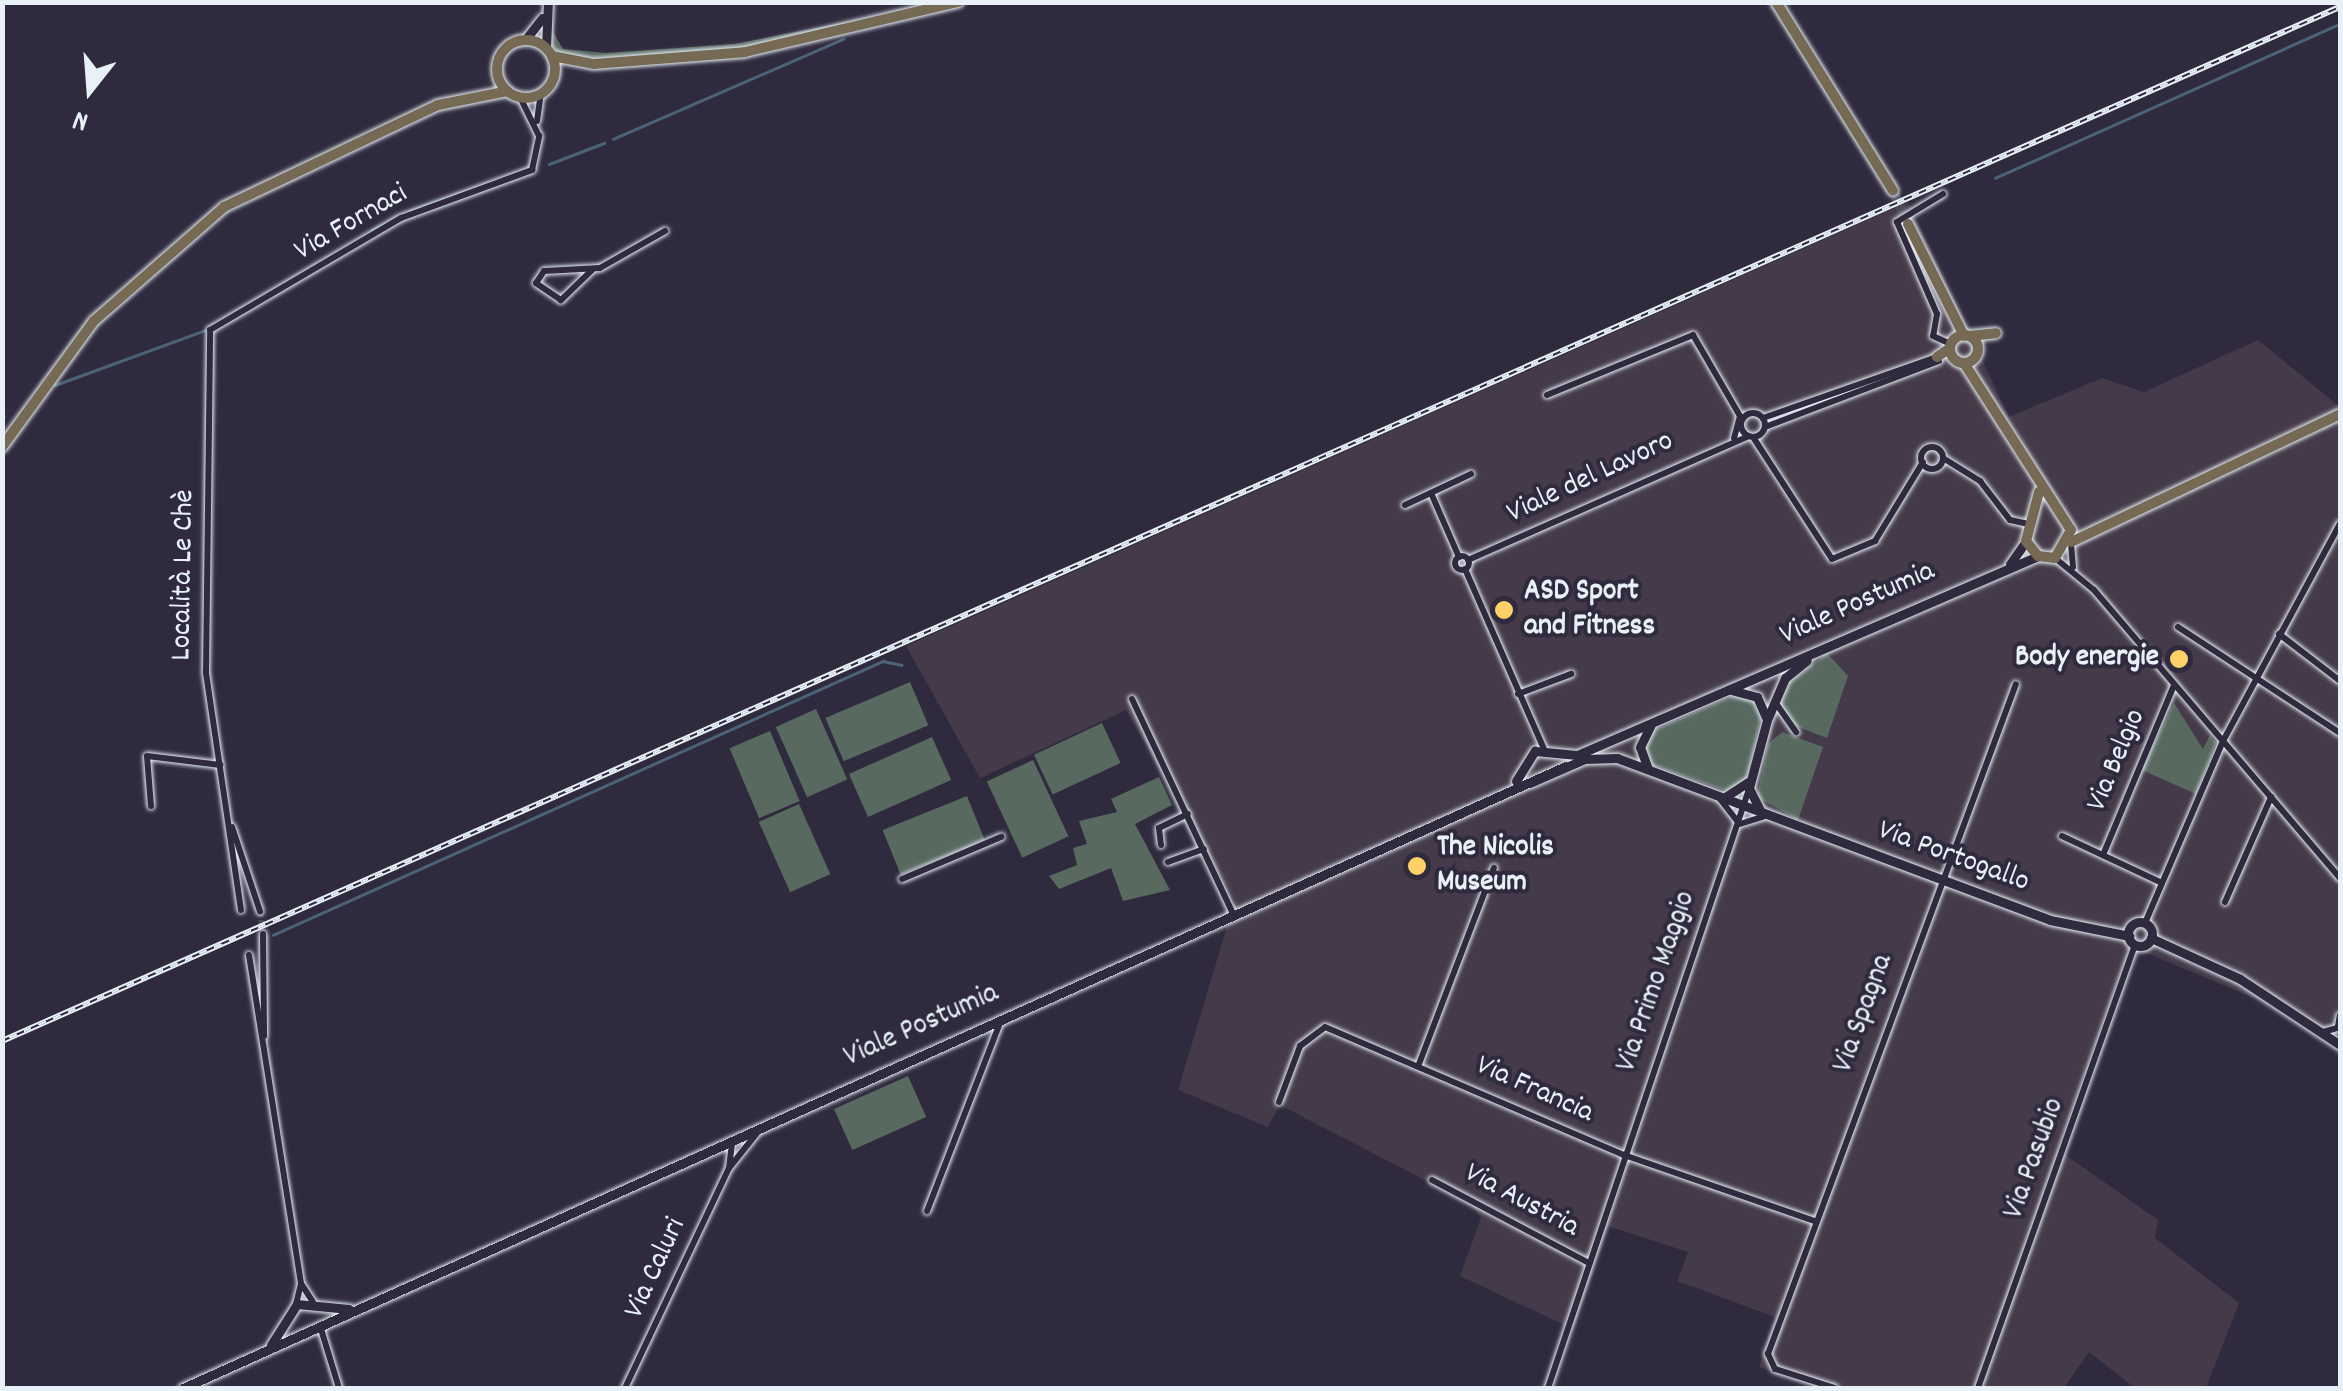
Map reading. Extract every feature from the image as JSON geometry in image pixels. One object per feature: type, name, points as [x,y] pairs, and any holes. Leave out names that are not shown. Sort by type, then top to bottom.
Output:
[{"type":"main road","points":[[464,94],[542,94],[553,81],[594,64],[788,46],[958,2]]},
{"type":"main road","points":[[1776,2],[1893,190]]},
{"type":"main road","points":[[547,7],[553,81]]},
{"type":"main road","points":[[2,448],[94,321],[212,217],[318,156],[464,94],[497,66],[508,46],[525,40],[547,7]]},
{"type":"main road","points":[[525,40],[549,52],[594,64]]},
{"type":"main road","points":[[497,66],[508,91]]},
{"type":"main road","points":[[1908,224],[1976,378],[2039,492],[2055,514],[2068,523],[2094,524]]},
{"type":"main road","points":[[1938,359],[1962,348]]},
{"type":"main road","points":[[2026,541],[2038,556],[2055,558],[2094,524],[2340,414]]},
{"type":"main road","points":[[2008,566],[2026,541],[2039,492]]},
{"type":"main road","points":[[2032,520],[2055,514]]},
{"type":"main road","points":[[2068,523],[2071,543]]},
{"type":"main road","name":"Viale Postumia","points":[[1503,792],[1531,757],[1547,752],[1577,755],[2038,556]]},
{"type":"main road","points":[[1767,720],[1792,671],[1826,647]]},
{"type":"main road","points":[[1730,690],[1757,698],[1767,720]]},
{"type":"main road","name":"Via Primo Maggio","points":[[1750,784],[1767,720]]},
{"type":"main road","points":[[1651,771],[1640,747],[1653,722]]},
{"type":"main road","points":[[1544,770],[1547,752]]},
{"type":"main road","points":[[1531,757],[1544,770]]},
{"type":"main road","points":[[1566,766],[1603,757],[1651,771],[1720,800],[1750,784],[1764,816]]},
{"type":"main road","name":"Viale Postumia","points":[[1503,792],[1544,770],[1566,766]]},
{"type":"main road","name":"Viale Postumia","points":[[183,1388],[1566,766]]},
{"type":"main road","name":"Via Portogallo","points":[[1720,800],[2050,920],[2132,940]]},
{"type":"main road","points":[[2132,940],[2145,923]]},
{"type":"main road","points":[[2145,923],[2151,938]]},
{"type":"main road","points":[[2132,940],[2151,938],[2340,1045]]},
{"type":"main road","points":[[261,1353],[296,1305]]},
{"type":"main road","name":"Viale Postumia","points":[[296,1305],[362,1309]]},
{"type":"main road","points":[[317,1305],[322,1327]]},
{"type":"main road","points":[[289,1317],[305,1336]]},
{"type":"street","name":"Via Fornaci","points":[[210,330],[401,218],[532,170],[540,156],[536,122],[542,94]]},
{"type":"street","points":[[520,97],[536,122]]},
{"type":"street","points":[[1943,194],[1897,222],[1938,314],[1933,336],[1962,348]]},
{"type":"street","points":[[593,269],[544,271],[536,283],[561,300],[593,269],[665,231]]},
{"type":"street","name":"Località Le Chè","points":[[210,330],[206,672],[241,910]]},
{"type":"street","points":[[1547,395],[1686,334],[1741,423],[1764,446],[1832,559],[1871,544],[1918,476],[1931,448],[1942,461],[1966,474],[2010,520],[2032,520]]},
{"type":"street","points":[[1734,410],[1763,418],[1938,359]]},
{"type":"street","name":"Viale del Lavoro","points":[[1468,560],[1733,439],[1751,437],[1938,359]]},
{"type":"street","points":[[1733,439],[1748,414]]},
{"type":"street","points":[[1763,418],[1764,446]]},
{"type":"street","points":[[1918,476],[1942,461]]},
{"type":"street","points":[[1923,462],[1930,468]]},
{"type":"street","name":"Viale del Lavoro","points":[[1405,505],[1471,474]]},
{"type":"street","points":[[1431,493],[1533,732],[1547,752]]},
{"type":"street","points":[[2145,923],[2224,741],[2340,524]]},
{"type":"street","points":[[2071,543],[2074,568]]},
{"type":"street","points":[[1459,557],[1468,560],[1465,570]]},
{"type":"street","points":[[2055,558],[2074,568],[2340,878]]},
{"type":"street","points":[[2178,627],[2340,733]]},
{"type":"street","points":[[2279,634],[2340,681]]},
{"type":"street","points":[[1518,694],[1571,674]]},
{"type":"street","name":"Via Spagna","points":[[1835,1388],[1769,1363],[1815,1221],[1938,877],[2016,684]]},
{"type":"street","name":"Via Belgio","points":[[2103,855],[2174,685]]},
{"type":"street","points":[[1775,698],[1796,732]]},
{"type":"street","points":[[1132,699],[1234,914]]},
{"type":"street","points":[[1531,757],[1533,732]]},
{"type":"street","points":[[150,806],[146,756],[220,765]]},
{"type":"street","name":"Via Primo Maggio","points":[[1548,1388],[1750,784]]},
{"type":"street","points":[[2225,902],[2272,797]]},
{"type":"street","points":[[1720,800],[1739,825],[1764,816]]},
{"type":"street","points":[[1161,845],[1159,828],[1188,814]]},
{"type":"street","name":"Località Le Chè","points":[[228,820],[260,911]]},
{"type":"street","name":"Via Belgio","points":[[2062,836],[2162,882]]},
{"type":"street","points":[[902,879],[1002,837]]},
{"type":"street","points":[[1168,862],[1204,848]]},
{"type":"street","points":[[1419,1064],[1494,868]]},
{"type":"street","points":[[263,934],[265,1062]]},
{"type":"street","name":"Via Pasubio","points":[[1978,1388],[2132,940]]},
{"type":"street","points":[[249,956],[301,1284],[296,1305]]},
{"type":"street","points":[[2323,1032],[2339,1026],[2340,1016]]},
{"type":"street","points":[[927,1211],[1001,1019]]},
{"type":"street","name":"Via Francia","points":[[1279,1102],[1300,1046],[1325,1027],[1624,1155],[1815,1221]]},
{"type":"street","name":"Via Caluri","points":[[728,1164],[763,1126]]},
{"type":"street","points":[[732,1140],[739,1153]]},
{"type":"street","name":"Via Caluri","points":[[625,1388],[728,1164],[732,1140]]},
{"type":"street","points":[[706,1152],[728,1164]]},
{"type":"street","name":"Via Austria","points":[[1432,1180],[1589,1263]]},
{"type":"street","points":[[301,1284],[317,1305]]},
{"type":"street","points":[[322,1327],[324,1347],[339,1388]]},
{"type":"street","points":[[305,1336],[324,1347]]},
{"type":"shaded area","points":[[2340,4],[2340,10],[2058,129]]},
{"type":"shaded area","points":[[1908,202],[2009,417],[2102,378],[2144,392],[2258,340],[2340,407],[2340,1034],[2130,946],[2057,1149],[2158,1220],[2155,1238],[2239,1303],[2206,1388],[2135,1388],[2089,1352],[2064,1388],[1824,1388],[1759,1367],[1775,1317],[1677,1281],[1688,1252],[1608,1226],[1573,1329],[1460,1276],[1481,1218],[1471,1204],[1280,1105],[1268,1127],[1178,1090],[1235,900],[1126,710],[980,778],[906,646]]},
{"type":"green space","points":[[556,3],[553,32],[563,49],[606,53],[734,44],[944,3],[758,46],[593,60],[562,56],[551,44]]},
{"type":"green space","points":[[1827,653],[1848,676],[1827,738],[1785,722],[1779,705],[1789,683]]},
{"type":"green space","points":[[910,682],[928,725],[844,761],[825,718]]},
{"type":"green space","points":[[1734,696],[1754,701],[1761,716],[1746,781],[1733,793],[1650,764],[1643,746],[1654,730]]},
{"type":"green space","points":[[2174,703],[2203,749],[2210,735],[2216,743],[2196,794],[2142,770]]},
{"type":"green space","points":[[816,709],[847,779],[807,797],[776,727]]},
{"type":"green space","points":[[1102,723],[1121,763],[1053,795],[1034,755]]},
{"type":"green space","points":[[770,731],[800,801],[759,818],[729,748]]},
{"type":"green space","points":[[1782,732],[1823,747],[1798,820],[1757,797],[1768,744]]},
{"type":"green space","points":[[932,737],[951,780],[868,817],[849,774]]},
{"type":"green space","points":[[1033,760],[1068,836],[1022,858],[987,782]]},
{"type":"green space","points":[[1159,777],[1172,805],[1135,824],[1170,890],[1123,901],[1111,868],[1059,889],[1049,876],[1077,865],[1073,848],[1087,844],[1079,821],[1117,812],[1111,799]]},
{"type":"green space","points":[[967,796],[985,841],[901,875],[883,830]]},
{"type":"green space","points":[[799,804],[830,874],[790,892],[759,822]]},
{"type":"green space","points":[[908,1076],[926,1117],[852,1150],[834,1109]]},
{"type":"waterway","points":[[1995,178],[2340,24]]},
{"type":"waterway","points":[[613,139],[843,39]]},
{"type":"waterway","points":[[549,164],[604,143]]},
{"type":"waterway","points":[[410,211],[497,180]]},
{"type":"waterway","points":[[372,230],[385,224]]},
{"type":"waterway","points":[[55,385],[208,329]]},
{"type":"waterway","points":[[273,935],[883,661],[902,665]]},
{"type":"tunnel","points":[[1893,191],[1908,224]]},
{"type":"tunnel","points":[[260,911],[263,934]]},
{"type":"railway","points":[[2,1041],[2340,7]]},
{"type":"place","name":"ASD Sport and Fitness","points":[[1504,610]]},
{"type":"place","name":"Body energie","points":[[2179,659]]},
{"type":"place","name":"The Nicolis Museum","points":[[1417,866]]}]
